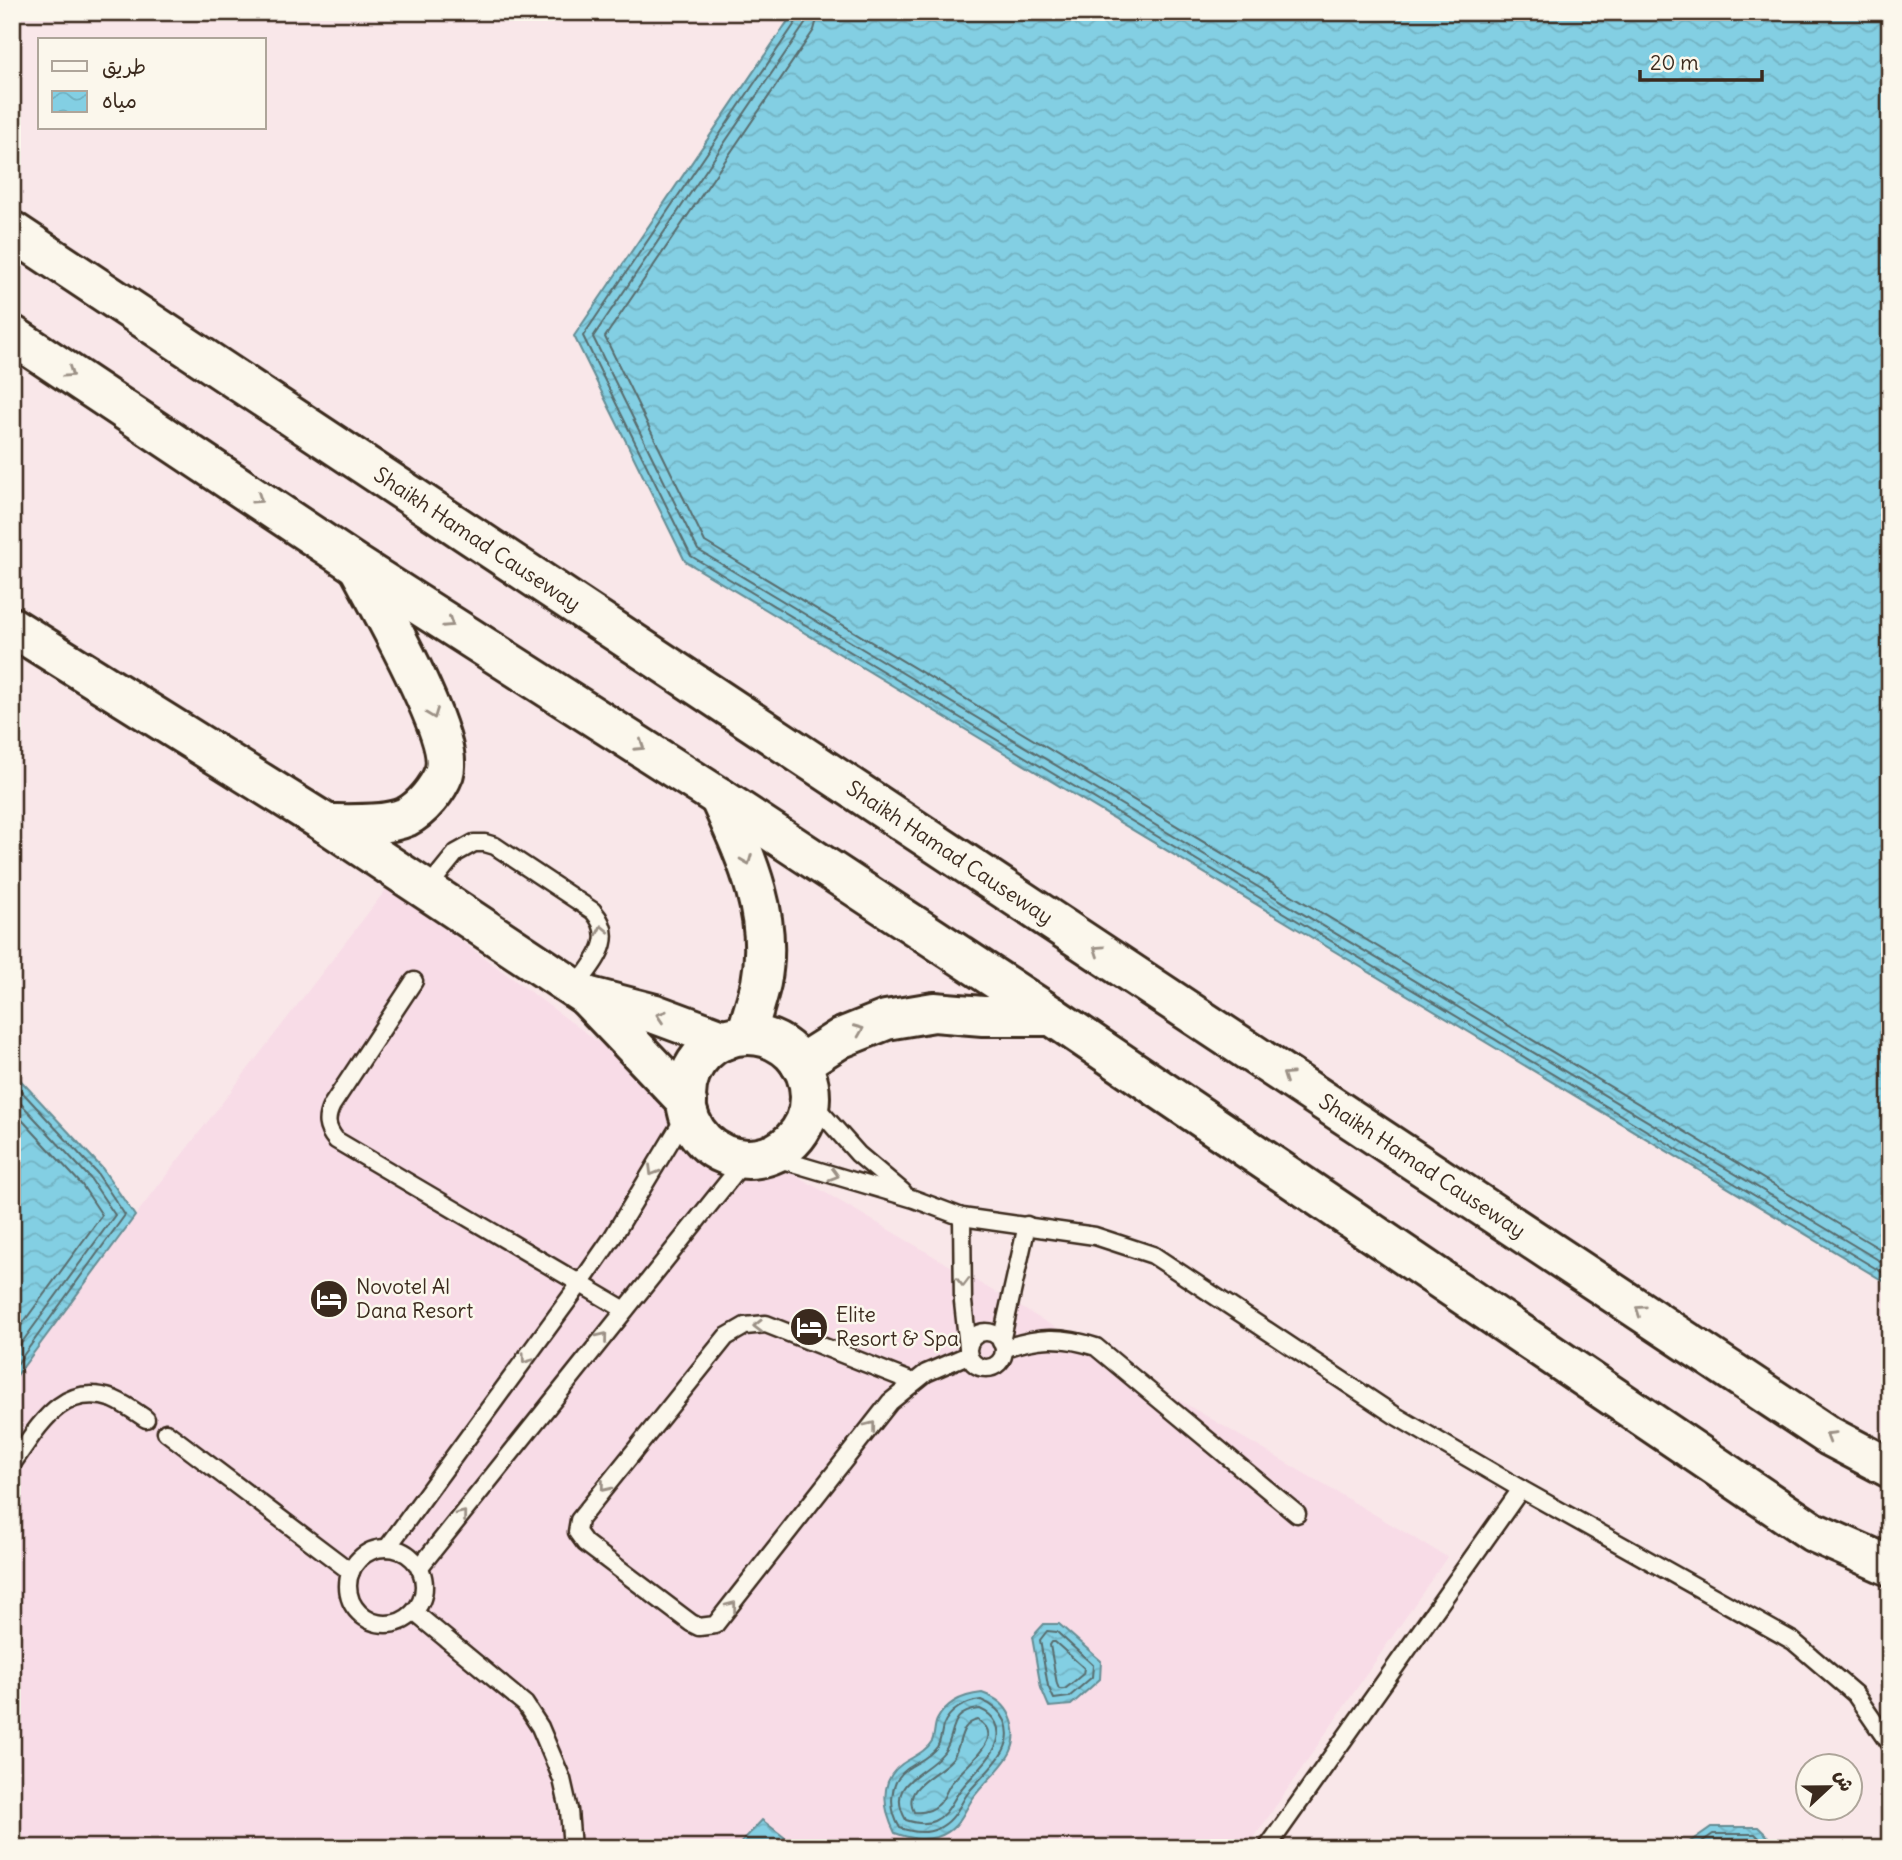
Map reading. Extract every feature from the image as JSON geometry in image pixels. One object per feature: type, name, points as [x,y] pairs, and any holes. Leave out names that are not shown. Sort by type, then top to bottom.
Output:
[{"type":"main road","name":"Shaikh Hamad Causeway","points":[[12,231],[1806,1421],[1890,1468]]},
{"type":"main road","points":[[12,335],[358,566],[719,797],[1052,1016],[1814,1532],[1890,1566]]},
{"type":"main road","points":[[327,824],[370,824],[405,817],[426,802],[445,771],[442,743],[434,712],[358,566]]},
{"type":"main road","points":[[12,627],[327,824],[580,993],[687,1107]]},
{"type":"main road","points":[[580,993],[736,1037],[767,1038],[786,1048],[805,1082],[807,1118],[798,1134],[785,1147],[757,1158],[730,1157],[704,1140],[694,1127],[687,1107],[688,1083],[696,1064],[708,1050],[736,1037],[761,982],[764,947],[762,912],[755,878],[719,797]]},
{"type":"main road","points":[[805,1082],[841,1038],[886,1020],[934,1012],[983,1016],[1052,1016]]},
{"type":"lane","points":[[426,890],[456,853],[464,846],[474,843],[495,846],[593,911],[604,929],[602,949],[580,993]]},
{"type":"lane","points":[[414,981],[332,1105],[327,1125],[330,1133],[336,1140],[625,1310]]},
{"type":"lane","points":[[805,1082],[858,1153],[914,1199]]},
{"type":"lane","points":[[387,1548],[580,1284],[687,1107]]},
{"type":"lane","points":[[419,1568],[625,1310],[757,1158],[914,1199],[962,1217],[1095,1236],[1153,1255],[1396,1416],[1793,1641],[1855,1694],[1890,1745]]},
{"type":"lane","points":[[962,1217],[963,1302],[968,1351],[971,1363],[985,1369],[999,1363],[1027,1225]]},
{"type":"lane","points":[[913,1382],[766,1324],[735,1330],[718,1347],[579,1520],[577,1532],[585,1543],[691,1623],[699,1627],[715,1625],[890,1402],[913,1382],[968,1351],[974,1336],[986,1332],[998,1337],[1003,1345]]},
{"type":"lane","points":[[1003,1345],[1048,1338],[1073,1340],[1096,1347],[1297,1514]]},
{"type":"lane","points":[[12,1464],[48,1414],[73,1398],[102,1396],[116,1400],[146,1419]]},
{"type":"lane","points":[[166,1432],[351,1572]]},
{"type":"lane","points":[[1267,1848],[1521,1489]]},
{"type":"lane","points":[[376,1549],[400,1551],[411,1558],[419,1568],[424,1579],[424,1591],[414,1612],[402,1621],[387,1624],[372,1622],[360,1614],[351,1601],[348,1587],[351,1572],[356,1562],[376,1549]]},
{"type":"lane","points":[[414,1612],[524,1703],[540,1727],[562,1779],[569,1810],[572,1848]]},
{"type":"shaded area","points":[[388,887],[715,1128],[1447,1557],[1247,1848],[798,1848],[762,1821],[736,1848],[12,1848],[12,1382],[135,1216]]},
{"type":"water","points":[[794,12],[1890,12],[1890,1285],[685,561],[574,336]]},
{"type":"water","points":[[12,1071],[102,1168],[135,1216],[12,1382]]},
{"type":"water","points":[[1044,1624],[1059,1624],[1101,1661],[1100,1679],[1071,1705],[1049,1707],[1041,1688],[1032,1637]]},
{"type":"water","points":[[982,1693],[999,1702],[1010,1716],[1014,1729],[1011,1752],[950,1830],[926,1839],[895,1833],[885,1797],[889,1779],[902,1764],[929,1745],[937,1720],[945,1708],[962,1698]]},
{"type":"water","points":[[762,1820],[798,1848],[736,1848]]},
{"type":"water","points":[[1711,1827],[1758,1827],[1780,1848],[1681,1848]]},
{"type":"place","name":"Novotel Al Dana Resort","points":[[329,1299]]},
{"type":"place","name":"Elite Resort & Spa","points":[[809,1327]]}]
